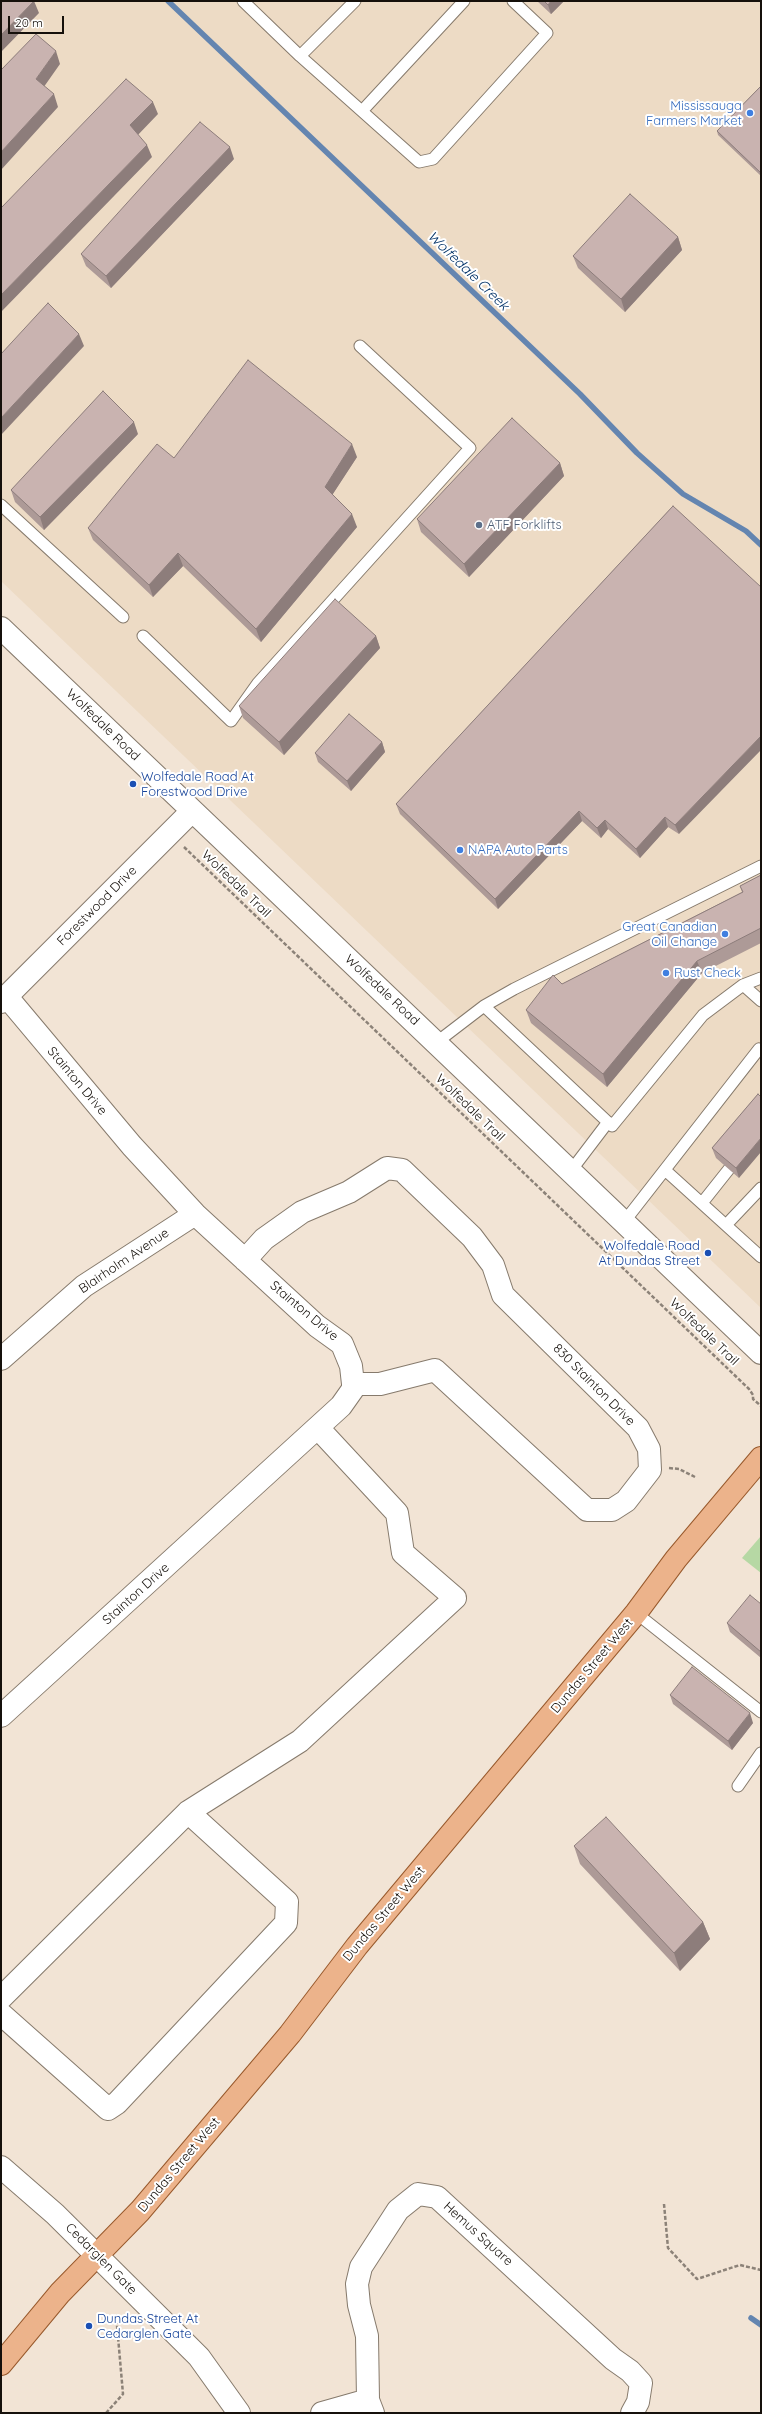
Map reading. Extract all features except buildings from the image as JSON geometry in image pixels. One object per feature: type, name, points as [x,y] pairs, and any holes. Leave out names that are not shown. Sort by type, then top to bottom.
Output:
[{"type":"main road","name":"Dundas Street West","points":[[1,2364],[60,2293],[140,2211],[280,2046],[357,1946],[636,1613],[676,1559],[761,1458]]},
{"type":"street","name":"Wolfedale Road","points":[[1,628],[437,1042],[570,1172],[761,1353]]},
{"type":"street","name":"Forestwood Drive","points":[[4,999],[192,811]]},
{"type":"street","name":"Stainton Drive","points":[[1,1716],[318,1428],[341,1406],[353,1389],[351,1366],[342,1344],[317,1326],[195,1214],[132,1146],[4,999]]},
{"type":"street","name":"830 Stainton Drive","points":[[245,1260],[264,1239],[302,1212],[349,1192],[387,1168],[402,1170],[472,1237],[493,1265],[503,1295],[638,1428],[649,1449],[650,1466]]},
{"type":"street","name":"Blairholm Avenue","points":[[1,1359],[84,1286],[195,1214]]},
{"type":"street","points":[[353,1384],[380,1384],[435,1370],[587,1510],[612,1510],[626,1501],[650,1470],[650,1466]]},
{"type":"street","points":[[1,1998],[188,1812],[300,1741],[455,1598],[403,1553],[397,1513],[318,1428]]},
{"type":"street","points":[[1,2014],[108,2109],[116,2103],[286,1923],[287,1902],[188,1812]]},
{"type":"street","name":"Cedarglen Gate","points":[[1,2167],[55,2214],[199,2356],[239,2413]]},
{"type":"street","name":"Hemus Square","points":[[322,2413],[370,2406],[367,2336],[359,2305],[357,2284],[362,2267],[398,2210],[418,2194],[437,2197],[613,2359],[630,2371],[641,2382],[638,2402],[632,2413]]},
{"type":"lane","points":[[243,1],[300,56],[419,162],[433,159],[547,33],[513,1]]},
{"type":"lane","points":[[300,56],[355,1]]},
{"type":"lane","points":[[362,111],[464,1]]},
{"type":"lane","points":[[143,636],[231,721],[258,683],[470,448],[360,346]]},
{"type":"lane","points":[[1,505],[123,616]]},
{"type":"lane","points":[[437,1042],[484,1006],[761,866]]},
{"type":"lane","points":[[484,1006],[612,1126],[703,1015],[742,985],[761,978]]},
{"type":"lane","points":[[742,985],[761,1000]]},
{"type":"lane","points":[[624,1222],[760,1049]]},
{"type":"lane","points":[[570,1172],[608,1122]]},
{"type":"lane","points":[[702,1203],[729,1169]]},
{"type":"lane","points":[[665,1170],[726,1226],[760,1253]]},
{"type":"lane","points":[[726,1226],[761,1188]]},
{"type":"lane","points":[[636,1613],[761,1712]]},
{"type":"lane","points":[[738,1786],[761,1753]]},
{"type":"path","name":"Wolfedale Trail","points":[[170,832],[195,859],[749,1389],[754,1395],[753,1399],[761,1406]]},
{"type":"path","points":[[650,1466],[679,1469],[695,1477]]},
{"type":"path","points":[[664,2204],[668,2248],[697,2279],[740,2265],[761,2270]]},
{"type":"path","points":[[106,2413],[123,2394],[116,2314]]},
{"type":"shaded area","points":[[1,1],[761,1],[761,1308],[1,581]]},
{"type":"green space","points":[[761,1536],[761,1573],[742,1558]]},
{"type":"waterway","name":"Wolfedale Creek","points":[[168,1],[580,394],[637,453],[683,494],[746,531],[761,545]]},
{"type":"waterway","points":[[751,2318],[761,2325]]},
{"type":"place","name":"Mississauga Farmers Market","points":[[750,113]]},
{"type":"place","name":"ATF Forklifts","points":[[479,525]]},
{"type":"place","name":"Wolfedale Road At Forestwood Drive","points":[[133,784]]},
{"type":"place","name":"NAPA Auto Parts","points":[[460,850]]},
{"type":"place","name":"Great Canadian Oil Change","points":[[725,934]]},
{"type":"place","name":"Rust Check","points":[[666,973]]},
{"type":"place","name":"Wolfedale Road At Dundas Street","points":[[708,1253]]},
{"type":"place","name":"Dundas Street At Cedarglen Gate","points":[[89,2326]]}]
